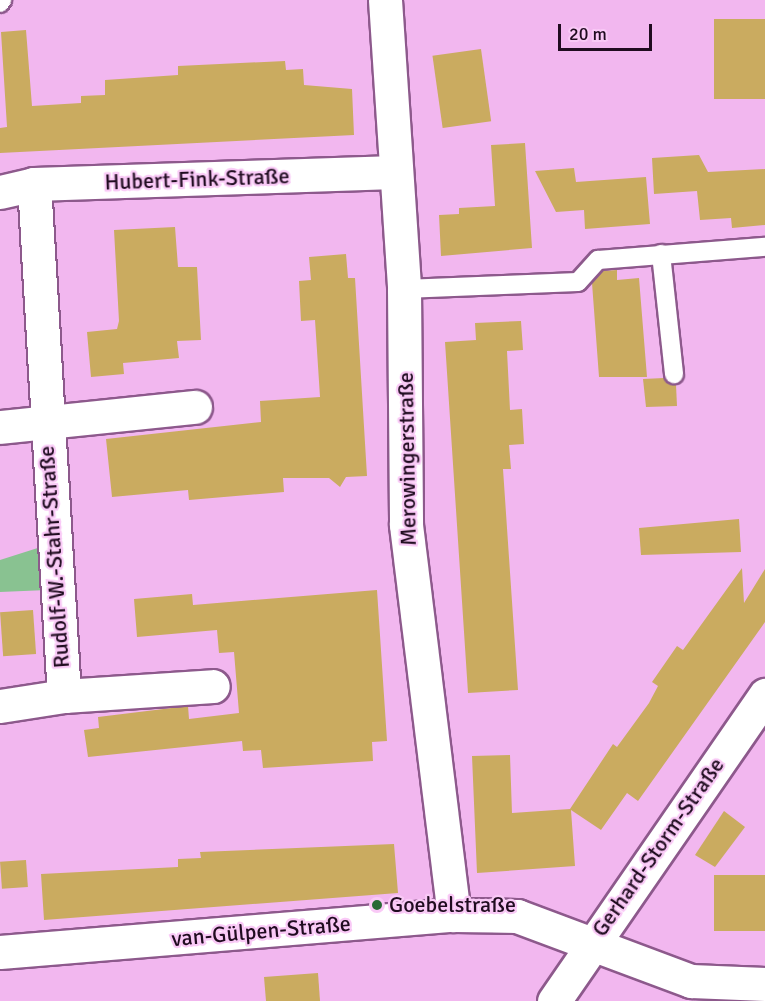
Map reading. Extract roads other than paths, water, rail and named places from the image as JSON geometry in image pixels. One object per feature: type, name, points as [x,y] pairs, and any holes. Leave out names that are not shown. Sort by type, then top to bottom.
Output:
[{"type":"street","name":"Merowingerstraße","points":[[385,0],[404,289],[406,525],[454,915]]},
{"type":"street","name":"Hubert-Fink-Straße","points":[[0,192],[34,184],[395,172]]},
{"type":"street","name":"Rudolf-W.-Stahr-Straße","points":[[34,184],[44,419],[64,696]]},
{"type":"street","name":"Rudolf-W.-Stahr-Straße","points":[[0,427],[44,419],[195,407]]},
{"type":"street","name":"Rudolf-W.-Stahr-Straße","points":[[0,706],[64,696],[213,686]]},
{"type":"street","name":"Gerhard-Storm-Straße","points":[[554,1001],[589,945],[765,695]]},
{"type":"street","name":"van-Gülpen-Straße","points":[[0,952],[454,915],[517,916],[589,945]]},
{"type":"street","points":[[589,945],[691,981],[765,984]]},
{"type":"lane","points":[[404,289],[578,282],[598,260],[765,247]]},
{"type":"lane","points":[[661,254],[674,374]]},
{"type":"place","name":"Goebelstraße","points":[[377,905]]}]
